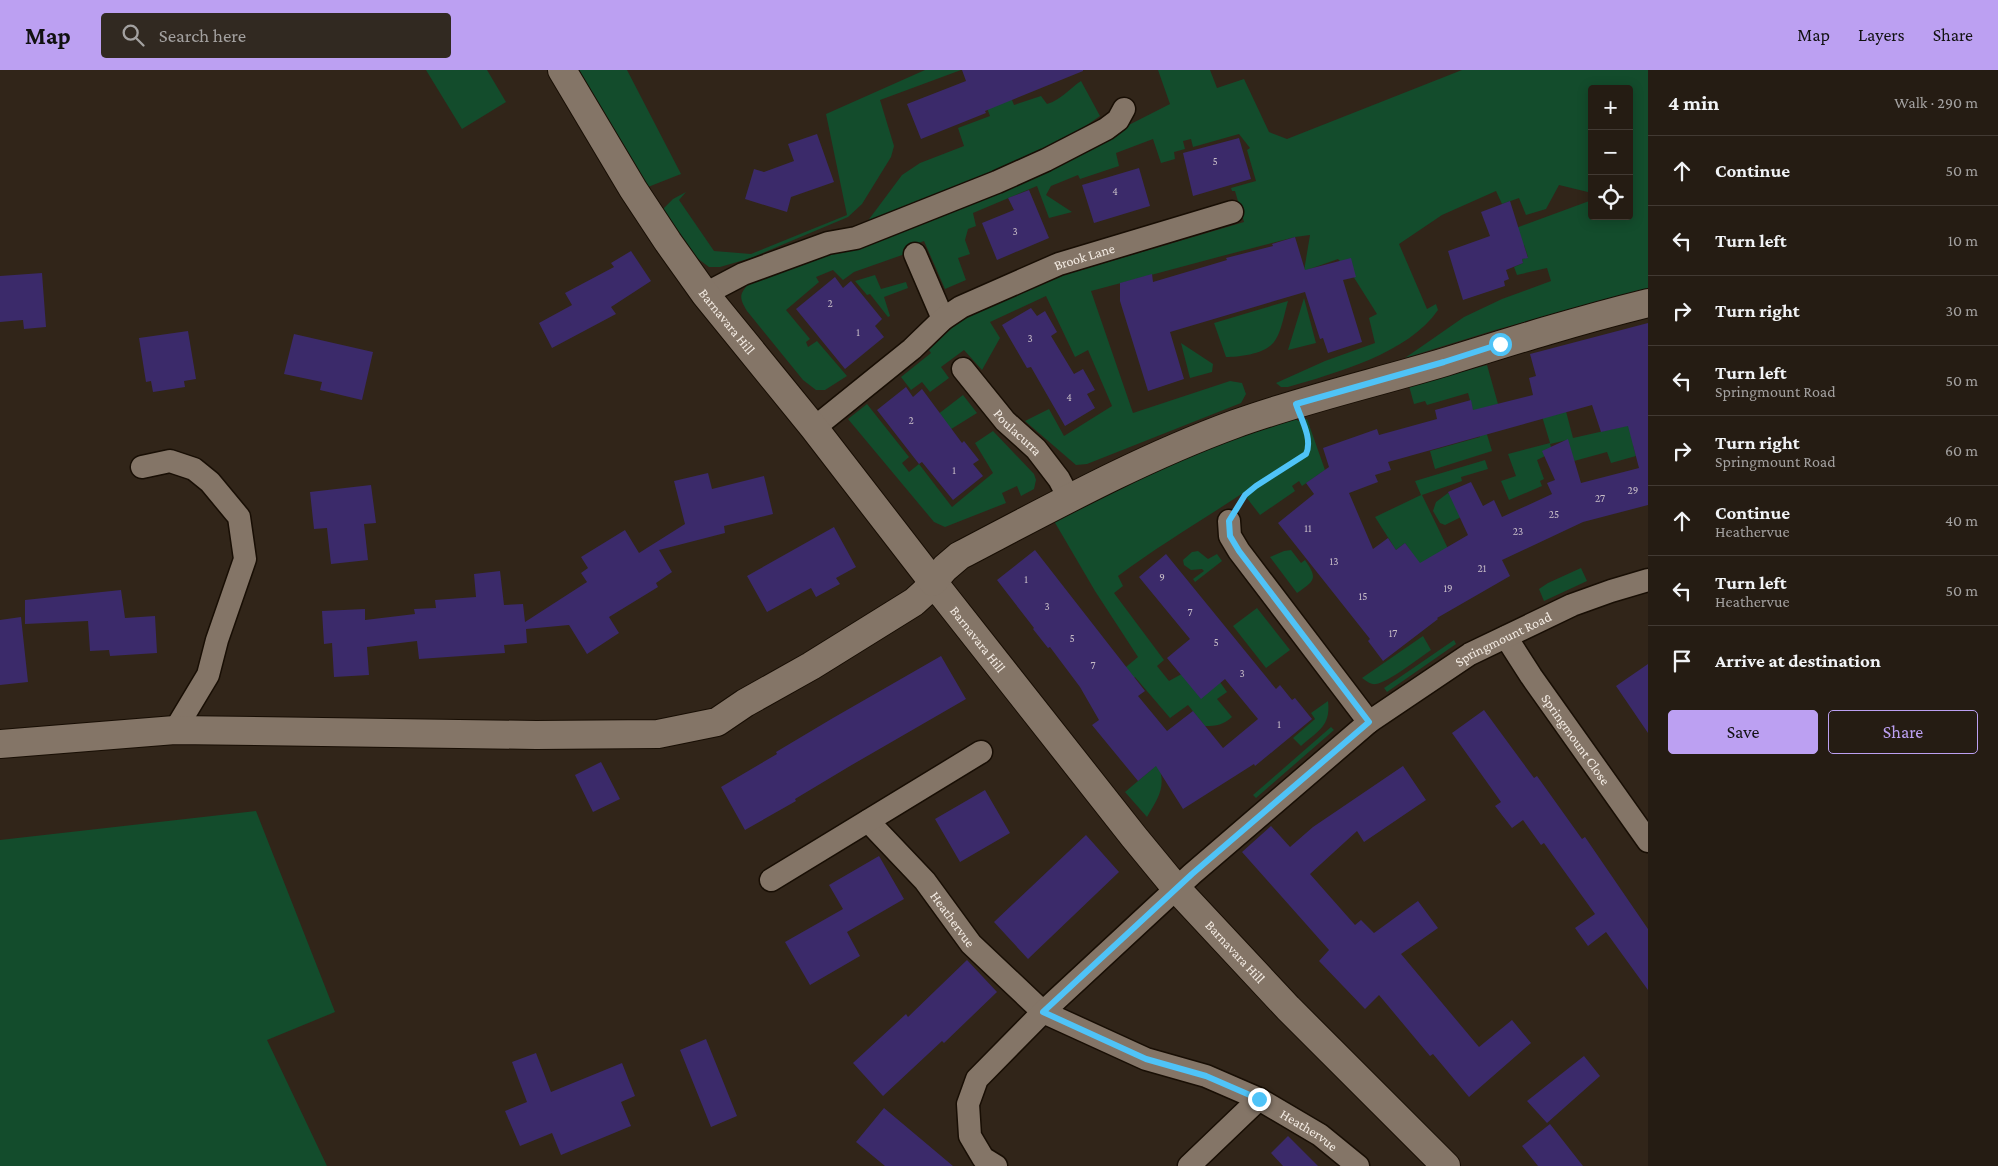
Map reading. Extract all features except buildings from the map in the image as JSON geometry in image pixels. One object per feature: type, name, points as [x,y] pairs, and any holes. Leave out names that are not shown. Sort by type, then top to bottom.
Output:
[{"type":"street","name":"Barnavara Hill","points":[[562,70],[637,195],[705,294],[814,428],[932,582],[1134,837],[1176,888],[1288,1008],[1446,1166]]},
{"type":"street","points":[[705,294],[743,274],[828,243],[856,238],[1046,160],[1106,128],[1118,120],[1124,109]]},
{"type":"street","name":"Brook Lane","points":[[814,428],[912,349],[943,319],[961,307],[1059,264],[1232,212]]},
{"type":"street","points":[[915,254],[943,319]]},
{"type":"street","points":[[0,744],[175,730],[536,735],[658,734],[717,722],[745,703],[812,666],[914,602],[945,568],[959,556],[1069,498],[1127,470],[1233,425],[1296,404],[1444,362],[1574,322],[1648,303]]},
{"type":"street","name":"Poulacurra","points":[[963,369],[1005,421],[1036,449],[1059,479],[1069,498]]},
{"type":"street","points":[[142,467],[170,461],[194,469],[205,478],[239,517],[245,559],[216,640],[208,675],[175,730]]},
{"type":"street","points":[[1229,521],[1230,536],[1239,551],[1369,722]]},
{"type":"street","name":"Springmount Road","points":[[1176,888],[1369,722],[1470,654],[1572,605],[1648,580]]},
{"type":"street","name":"Springmount Close","points":[[1506,637],[1531,676],[1648,841]]},
{"type":"street","points":[[771,880],[981,752]]},
{"type":"street","name":"Heathervue","points":[[868,821],[925,881],[971,944],[1043,1012],[1146,1059],[1206,1076],[1259,1099],[1320,1135],[1358,1166]]},
{"type":"street","points":[[996,1166],[984,1158],[970,1136],[968,1104],[977,1079],[1043,1012],[1176,888]]},
{"type":"street","points":[[1189,1166],[1259,1099]]},
{"type":"path","points":[[1229,521],[1245,495],[1306,454],[1309,448],[1309,440],[1296,404]]},
{"type":"green space","points":[[426,70],[487,70],[506,102],[462,129]]},
{"type":"green space","points":[[579,70],[627,70],[681,174],[648,187]]},
{"type":"green space","points":[[925,70],[961,70],[880,100],[894,146],[891,157],[862,204],[848,217],[751,258],[720,267],[709,267],[693,255],[663,209],[673,199],[686,192],[679,200],[714,251],[751,254],[847,215],[826,114]]},
{"type":"green space","points":[[1000,70],[1014,105],[1041,96],[1047,104],[1061,97],[1081,81],[1100,116],[1077,132],[1019,161],[864,226],[902,175],[920,163],[964,146],[958,128],[990,116],[974,74]]},
{"type":"green space","points":[[1158,70],[1210,70],[1217,88],[1244,79],[1269,132],[1287,139],[1462,70],[1648,70],[1648,288],[1495,330],[1405,358],[1464,317],[1502,299],[1551,281],[1547,268],[1517,275],[1514,267],[1523,263],[1522,259],[1528,257],[1524,245],[1518,246],[1513,229],[1588,201],[1588,220],[1633,220],[1633,85],[1588,85],[1588,192],[1559,185],[1546,209],[1526,215],[1519,198],[1502,204],[1496,191],[1442,215],[1399,244],[1427,309],[1436,304],[1438,310],[1425,325],[1409,338],[1390,350],[1349,368],[1288,387],[1281,387],[1276,383],[1325,361],[1375,343],[1369,318],[1377,314],[1353,276],[1338,259],[1304,271],[1310,235],[1295,237],[1091,291],[1133,413],[1230,381],[1242,383],[1246,394],[1241,403],[1087,464],[1076,465],[1025,421],[1049,409],[1064,436],[1112,406],[1088,350],[1075,357],[1046,296],[990,322],[1000,338],[982,370],[964,350],[941,367],[949,378],[930,392],[922,382],[911,390],[901,377],[931,353],[929,350],[953,327],[972,314],[1064,275],[1244,222],[1235,191],[1232,191],[1231,188],[1256,181],[1247,150],[1250,148],[1239,134],[1193,147],[1191,139],[1183,141],[1185,149],[1174,152],[1175,159],[1161,163],[1153,139],[1116,153],[1119,166],[1080,179],[1078,175],[1051,186],[1046,195],[1072,212],[1049,218],[1037,186],[973,213],[976,226],[968,229],[965,240],[970,254],[958,258],[966,280],[945,289],[924,241],[903,249],[905,254],[854,272],[843,280],[833,270],[816,277],[819,282],[786,310],[810,339],[806,342],[808,347],[817,341],[847,376],[825,390],[816,390],[803,380],[747,311],[742,302],[741,295],[750,282],[1113,133],[1170,104]]},
{"type":"green space","points":[[875,275],[881,289],[906,282],[908,288],[884,297],[890,316],[888,317],[870,294],[867,295],[855,281]]},
{"type":"green space","points":[[1304,298],[1316,343],[1288,350]]},
{"type":"green space","points":[[1288,301],[1279,334],[1270,346],[1252,354],[1226,357],[1214,323]]},
{"type":"green space","points":[[1181,343],[1213,364],[1212,372],[1190,378]]},
{"type":"green space","points":[[1487,365],[1498,404],[1473,411],[1468,393],[1427,405],[1425,401],[1414,404],[1409,386]]},
{"type":"green space","points":[[963,395],[977,413],[948,431],[937,415]]},
{"type":"green space","points":[[1563,400],[1573,438],[1626,426],[1625,420],[1634,419],[1633,445],[1636,456],[1611,463],[1607,452],[1574,461],[1567,440],[1550,444],[1553,452],[1537,460],[1544,479],[1540,481],[1542,486],[1509,500],[1501,481],[1516,476],[1508,454],[1550,443],[1539,406]]},
{"type":"green space","points":[[867,404],[909,457],[902,463],[909,472],[919,464],[952,507],[993,473],[975,443],[993,431],[1034,474],[1036,480],[1034,489],[1021,496],[1017,486],[1002,493],[1006,503],[945,527],[934,522],[848,419]]},
{"type":"green space","points":[[1296,418],[1298,421],[1307,419],[1325,470],[1302,486],[1299,481],[1292,486],[1295,491],[1260,515],[1243,493],[1118,576],[1123,586],[1114,593],[1164,660],[1157,666],[1169,681],[1196,666],[1215,675],[1227,692],[1217,699],[1232,717],[1220,724],[1205,726],[1188,705],[1170,718],[1135,677],[1111,697],[1103,686],[1138,657],[1095,591],[1054,521],[1131,482],[1238,436]]},
{"type":"green space","points":[[1485,428],[1492,451],[1435,469],[1430,451],[1480,437],[1479,429]]},
{"type":"green space","points":[[1485,460],[1488,469],[1461,477],[1462,481],[1422,495],[1454,561],[1421,580],[1410,550],[1405,543],[1396,550],[1375,517],[1421,495],[1415,481]]},
{"type":"green space","points":[[1448,493],[1469,513],[1445,525],[1440,523],[1433,511],[1436,502]]},
{"type":"green space","points":[[1291,550],[1301,563],[1305,560],[1313,575],[1311,582],[1297,593],[1270,557]]},
{"type":"green space","points":[[1198,551],[1208,559],[1217,554],[1222,561],[1195,582],[1193,579],[1204,571],[1202,569],[1191,570],[1184,565],[1183,560],[1192,552]]},
{"type":"green space","points":[[1581,568],[1587,581],[1544,601],[1539,589]]},
{"type":"green space","points":[[1257,608],[1290,650],[1266,668],[1233,626]]},
{"type":"green space","points":[[1423,636],[1431,650],[1404,669],[1376,684],[1362,678]]},
{"type":"green space","points":[[1454,640],[1456,644],[1387,692],[1384,688]]},
{"type":"green space","points":[[1328,701],[1327,716],[1322,727],[1301,746],[1293,738],[1315,719],[1311,713]]},
{"type":"green space","points":[[1331,727],[1334,730],[1256,798],[1253,795]]},
{"type":"green space","points":[[1158,764],[1162,779],[1160,792],[1147,817],[1125,792]]},
{"type":"green space","points":[[256,811],[335,1012],[267,1040],[327,1166],[0,1166],[0,840]]},
{"type":"route","points":[[1259,1099],[1206,1076],[1146,1059],[1043,1012],[1192,874],[1369,722],[1239,551],[1230,536],[1229,521],[1245,495],[1306,454],[1309,448],[1309,440],[1296,404],[1500,344]]}]
